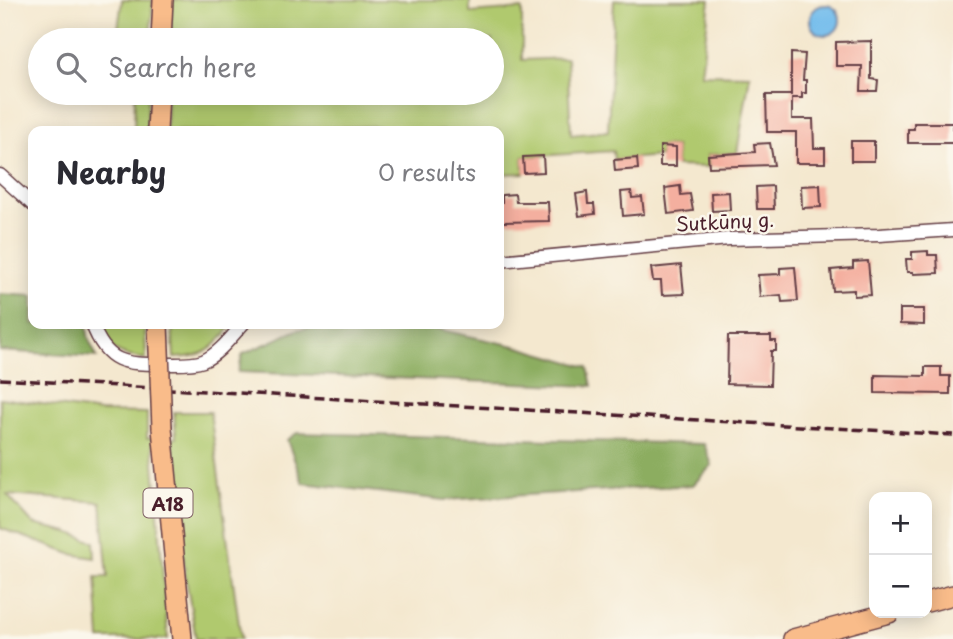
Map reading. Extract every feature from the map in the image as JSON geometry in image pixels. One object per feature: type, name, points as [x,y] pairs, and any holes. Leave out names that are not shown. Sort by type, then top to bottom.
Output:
[{"type":"main road","points":[[162,28],[163,0]]},
{"type":"main road","points":[[157,126],[158,105]]},
{"type":"main road","name":"A18","points":[[158,329],[162,429],[182,639]]},
{"type":"main road","points":[[932,601],[953,595]]},
{"type":"main road","points":[[793,639],[871,618]]},
{"type":"street","points":[[0,174],[28,200]]},
{"type":"street","name":"Sutkūnų g.","points":[[504,261],[715,240],[953,230]]},
{"type":"street","points":[[94,329],[97,338],[109,353],[128,364],[177,364],[203,361],[223,346],[238,329]]},
{"type":"green space","points":[[122,0],[153,0],[151,28],[118,28]]},
{"type":"green space","points":[[172,0],[470,0],[470,13],[522,9],[522,60],[567,58],[571,135],[608,131],[614,0],[710,0],[701,74],[750,75],[737,153],[708,155],[709,167],[676,166],[676,147],[661,146],[660,156],[614,160],[613,151],[523,157],[524,173],[504,174],[504,126],[166,126],[167,105],[504,105],[504,28],[171,28]]},
{"type":"green space","points":[[135,105],[148,105],[147,126],[134,126]]},
{"type":"green space","points":[[0,294],[28,296],[28,329],[87,329],[97,357],[0,351]]},
{"type":"green space","points":[[100,329],[145,329],[146,359],[121,354],[106,341]]},
{"type":"green space","points":[[172,329],[229,329],[208,350],[194,356],[174,358]]},
{"type":"green space","points":[[437,329],[515,346],[588,367],[592,386],[238,372],[243,354],[297,330]]},
{"type":"green space","points":[[0,398],[100,412],[147,413],[147,438],[152,438],[168,639],[100,639],[96,577],[108,577],[101,502],[7,495],[33,524],[68,532],[94,542],[95,558],[71,554],[0,528]]},
{"type":"green space","points":[[174,412],[210,412],[241,639],[196,639],[185,573],[172,438],[176,437]]},
{"type":"green space","points":[[297,433],[704,444],[712,465],[693,485],[444,500],[303,483],[287,440]]},
{"type":"water","points":[[825,5],[835,10],[840,20],[835,30],[825,35],[815,30],[810,20],[815,10]]},
{"type":"building","points":[[871,41],[871,79],[878,80],[877,91],[861,91],[862,66],[836,66],[836,42]]},
{"type":"building","points":[[791,53],[805,54],[803,80],[806,80],[806,93],[802,93],[802,98],[792,98],[792,119],[813,119],[814,148],[825,148],[825,163],[796,163],[796,132],[767,132],[766,95],[791,95]]},
{"type":"building","points":[[914,123],[953,123],[953,143],[908,143],[908,129],[914,129]]},
{"type":"building","points":[[851,141],[874,141],[874,161],[851,161]]},
{"type":"building","points":[[770,143],[774,165],[709,167],[708,155],[755,152],[754,144]]},
{"type":"building","points":[[660,146],[676,147],[676,166],[660,166]]},
{"type":"building","points":[[543,156],[544,172],[524,173],[523,157]]},
{"type":"building","points":[[637,158],[638,169],[615,171],[614,160]]},
{"type":"building","points":[[820,185],[821,207],[802,208],[801,186]]},
{"type":"building","points":[[680,186],[681,195],[690,194],[693,211],[668,214],[665,188]]},
{"type":"building","points":[[773,186],[774,209],[757,209],[756,187]]},
{"type":"building","points":[[631,191],[632,198],[642,197],[644,214],[623,216],[621,192]]},
{"type":"building","points":[[587,192],[588,204],[594,204],[595,214],[579,216],[576,194]]},
{"type":"building","points":[[729,192],[730,210],[712,211],[711,193]]},
{"type":"building","points":[[515,194],[516,202],[548,202],[549,221],[504,222],[504,195]]},
{"type":"building","points":[[928,251],[928,255],[937,255],[938,273],[907,272],[906,259],[912,259],[912,252]]},
{"type":"building","points":[[868,261],[871,295],[854,296],[854,290],[833,291],[831,270],[853,268],[853,262]]},
{"type":"building","points":[[681,265],[684,294],[662,295],[661,281],[653,281],[651,268]]},
{"type":"building","points":[[795,267],[798,301],[782,302],[781,295],[760,297],[758,275],[780,274],[780,268]]},
{"type":"building","points":[[900,309],[924,309],[924,325],[900,324]]},
{"type":"building","points":[[728,336],[771,336],[771,341],[776,341],[776,351],[771,351],[770,385],[727,384]]},
{"type":"building","points":[[925,367],[941,367],[941,376],[950,376],[950,394],[875,393],[875,375],[925,376]]},
{"type":"railway","points":[[0,379],[953,435]]}]
